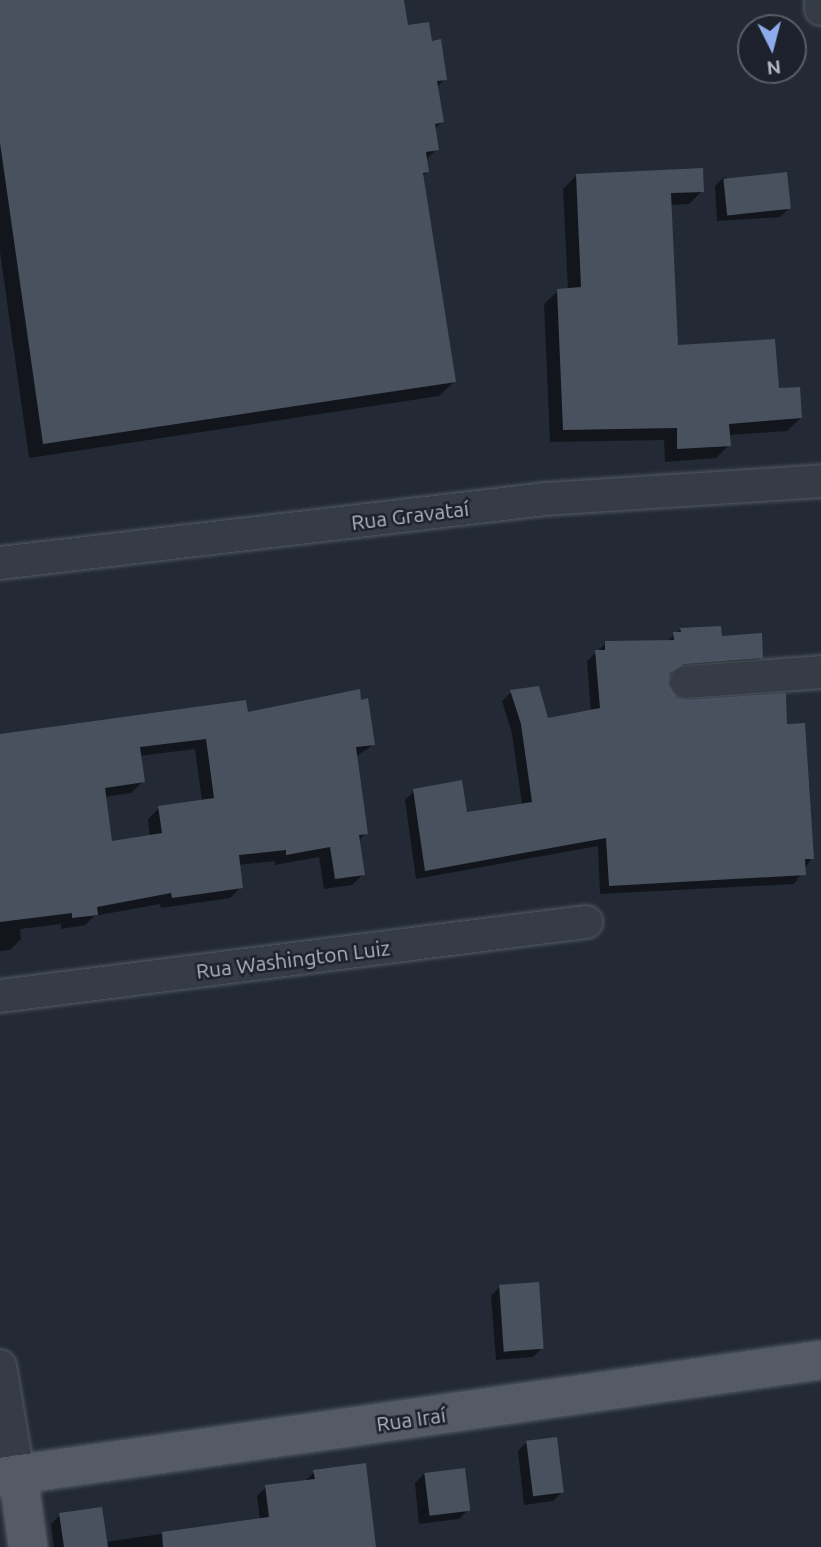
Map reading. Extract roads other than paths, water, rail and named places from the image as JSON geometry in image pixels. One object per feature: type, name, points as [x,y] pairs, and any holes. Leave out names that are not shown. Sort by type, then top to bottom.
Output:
[{"type":"main road","name":"Rua Iraí","points":[[9,1475],[821,1360]]},
{"type":"main road","points":[[9,1475],[28,1547]]},
{"type":"street","points":[[821,2],[821,9]]},
{"type":"street","name":"Rua Gravataí","points":[[0,563],[546,499],[821,481]]},
{"type":"street","points":[[686,682],[821,672]]},
{"type":"street","name":"Rua Washington Luiz","points":[[0,996],[586,922]]},
{"type":"street","points":[[0,1366],[9,1475]]}]
